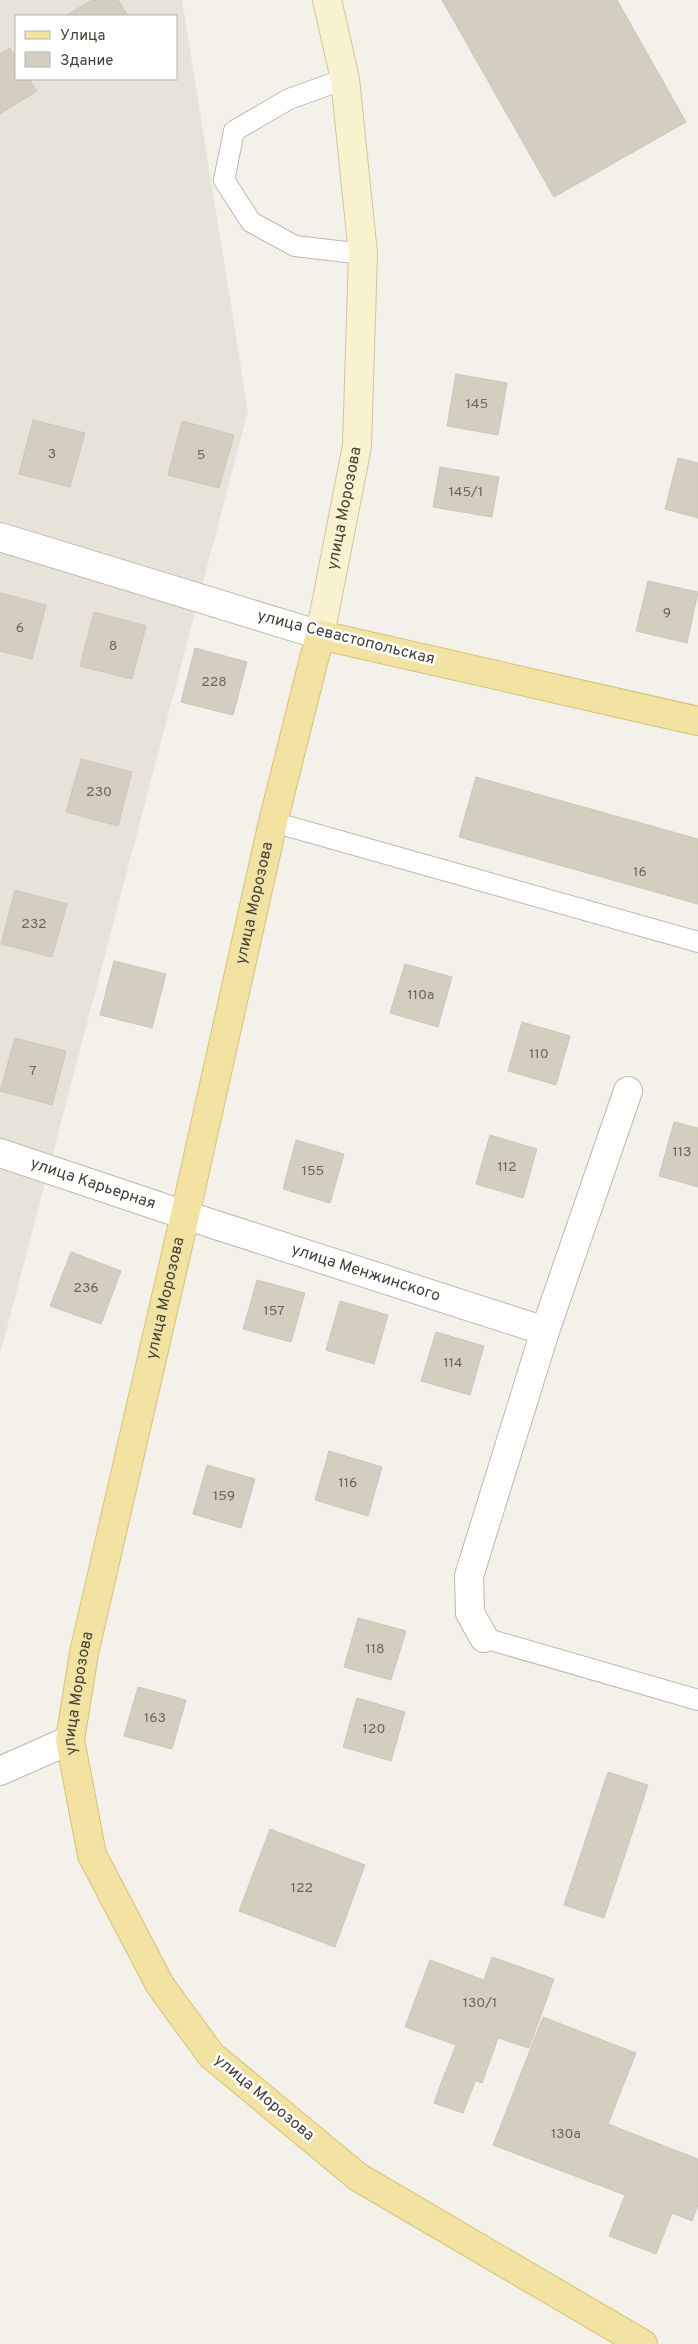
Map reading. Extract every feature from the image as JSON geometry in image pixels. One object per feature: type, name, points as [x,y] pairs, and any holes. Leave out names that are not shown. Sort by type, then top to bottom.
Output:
[{"type":"main road","name":"улица Морозова","points":[[327,0],[345,79],[363,254],[357,446],[320,635],[273,822],[186,1215],[84,1653],[70,1740],[92,1855],[160,1985],[212,2055],[358,2177],[643,2344]]},
{"type":"main road","name":"улица Севастопольская","points":[[320,635],[698,721]]},
{"type":"street","name":"улица Севастопольская","points":[[0,537],[320,635]]},
{"type":"street","points":[[484,1638],[470,1613],[469,1576],[545,1330],[628,1091]]},
{"type":"street","name":"улица Карьерная","points":[[0,1153],[186,1215]]},
{"type":"street","name":"улица Менжинского","points":[[186,1215],[545,1330]]},
{"type":"street","points":[[0,1771],[70,1740]]},
{"type":"lane","points":[[345,79],[289,99],[234,131],[224,180],[251,222],[295,246],[363,254]]},
{"type":"lane","points":[[273,822],[698,942]]},
{"type":"lane","points":[[484,1638],[698,1700]]},
{"type":"shaded area","points":[[0,0],[182,0],[248,411],[0,1354]]},
{"type":"building","points":[[92,0],[118,0],[127,15],[67,15]]},
{"type":"building","points":[[442,0],[617,0],[686,122],[554,197]]},
{"type":"building","points":[[10,48],[15,56],[15,80],[30,80],[37,91],[0,114],[0,54]]},
{"type":"building","points":[[456,374],[507,383],[498,435],[447,426]]},
{"type":"building","points":[[33,420],[85,433],[70,487],[19,474]]},
{"type":"building","points":[[182,421],[234,435],[219,488],[168,475]]},
{"type":"building","points":[[678,458],[698,463],[698,518],[665,509]]},
{"type":"building","points":[[440,467],[499,477],[492,517],[433,507]]},
{"type":"building","points":[[648,581],[698,592],[687,643],[636,631]]},
{"type":"building","points":[[0,593],[46,605],[32,659],[0,651]]},
{"type":"building","points":[[94,612],[146,626],[132,679],[80,666]]},
{"type":"building","points":[[195,648],[247,662],[233,715],[181,702]]},
{"type":"building","points":[[81,759],[132,772],[118,826],[66,812]]},
{"type":"building","points":[[476,777],[698,839],[698,904],[459,837]]},
{"type":"building","points":[[15,890],[67,904],[52,957],[1,944]]},
{"type":"building","points":[[114,961],[166,974],[152,1028],[100,1015]]},
{"type":"building","points":[[405,964],[452,977],[438,1027],[390,1013]]},
{"type":"building","points":[[522,1022],[570,1036],[556,1085],[508,1071]]},
{"type":"building","points":[[15,1038],[66,1051],[52,1105],[0,1091]]},
{"type":"building","points":[[674,1122],[698,1128],[698,1187],[659,1176]]},
{"type":"building","points":[[490,1135],[537,1149],[523,1198],[476,1184]]},
{"type":"building","points":[[296,1140],[344,1154],[330,1203],[283,1189]]},
{"type":"building","points":[[71,1252],[121,1271],[101,1324],[50,1306]]},
{"type":"building","points":[[257,1280],[305,1293],[291,1342],[243,1329]]},
{"type":"building","points":[[340,1301],[388,1315],[374,1364],[326,1350]]},
{"type":"building","points":[[436,1332],[484,1346],[470,1395],[421,1381]]},
{"type":"building","points":[[329,1451],[382,1467],[368,1516],[315,1500]]},
{"type":"building","points":[[207,1465],[255,1479],[241,1528],[193,1514]]},
{"type":"building","points":[[358,1618],[406,1631],[391,1680],[344,1667]]},
{"type":"building","points":[[138,1687],[186,1700],[172,1749],[124,1736]]},
{"type":"building","points":[[357,1698],[405,1712],[391,1761],[343,1747]]},
{"type":"building","points":[[608,1772],[648,1785],[604,1918],[564,1905]]},
{"type":"building","points":[[270,1829],[365,1865],[335,1947],[239,1911]]},
{"type":"building","points":[[492,1957],[554,1979],[529,2048],[498,2038],[482,2083],[446,2071],[456,2045],[405,2027],[430,1960],[484,1980]]},
{"type":"building","points":[[543,2017],[636,2053],[608,2124],[698,2159],[698,2205],[692,2221],[672,2213],[656,2254],[609,2236],[625,2195],[493,2145]]},
{"type":"building","points":[[445,2072],[475,2082],[463,2113],[434,2103]]}]
